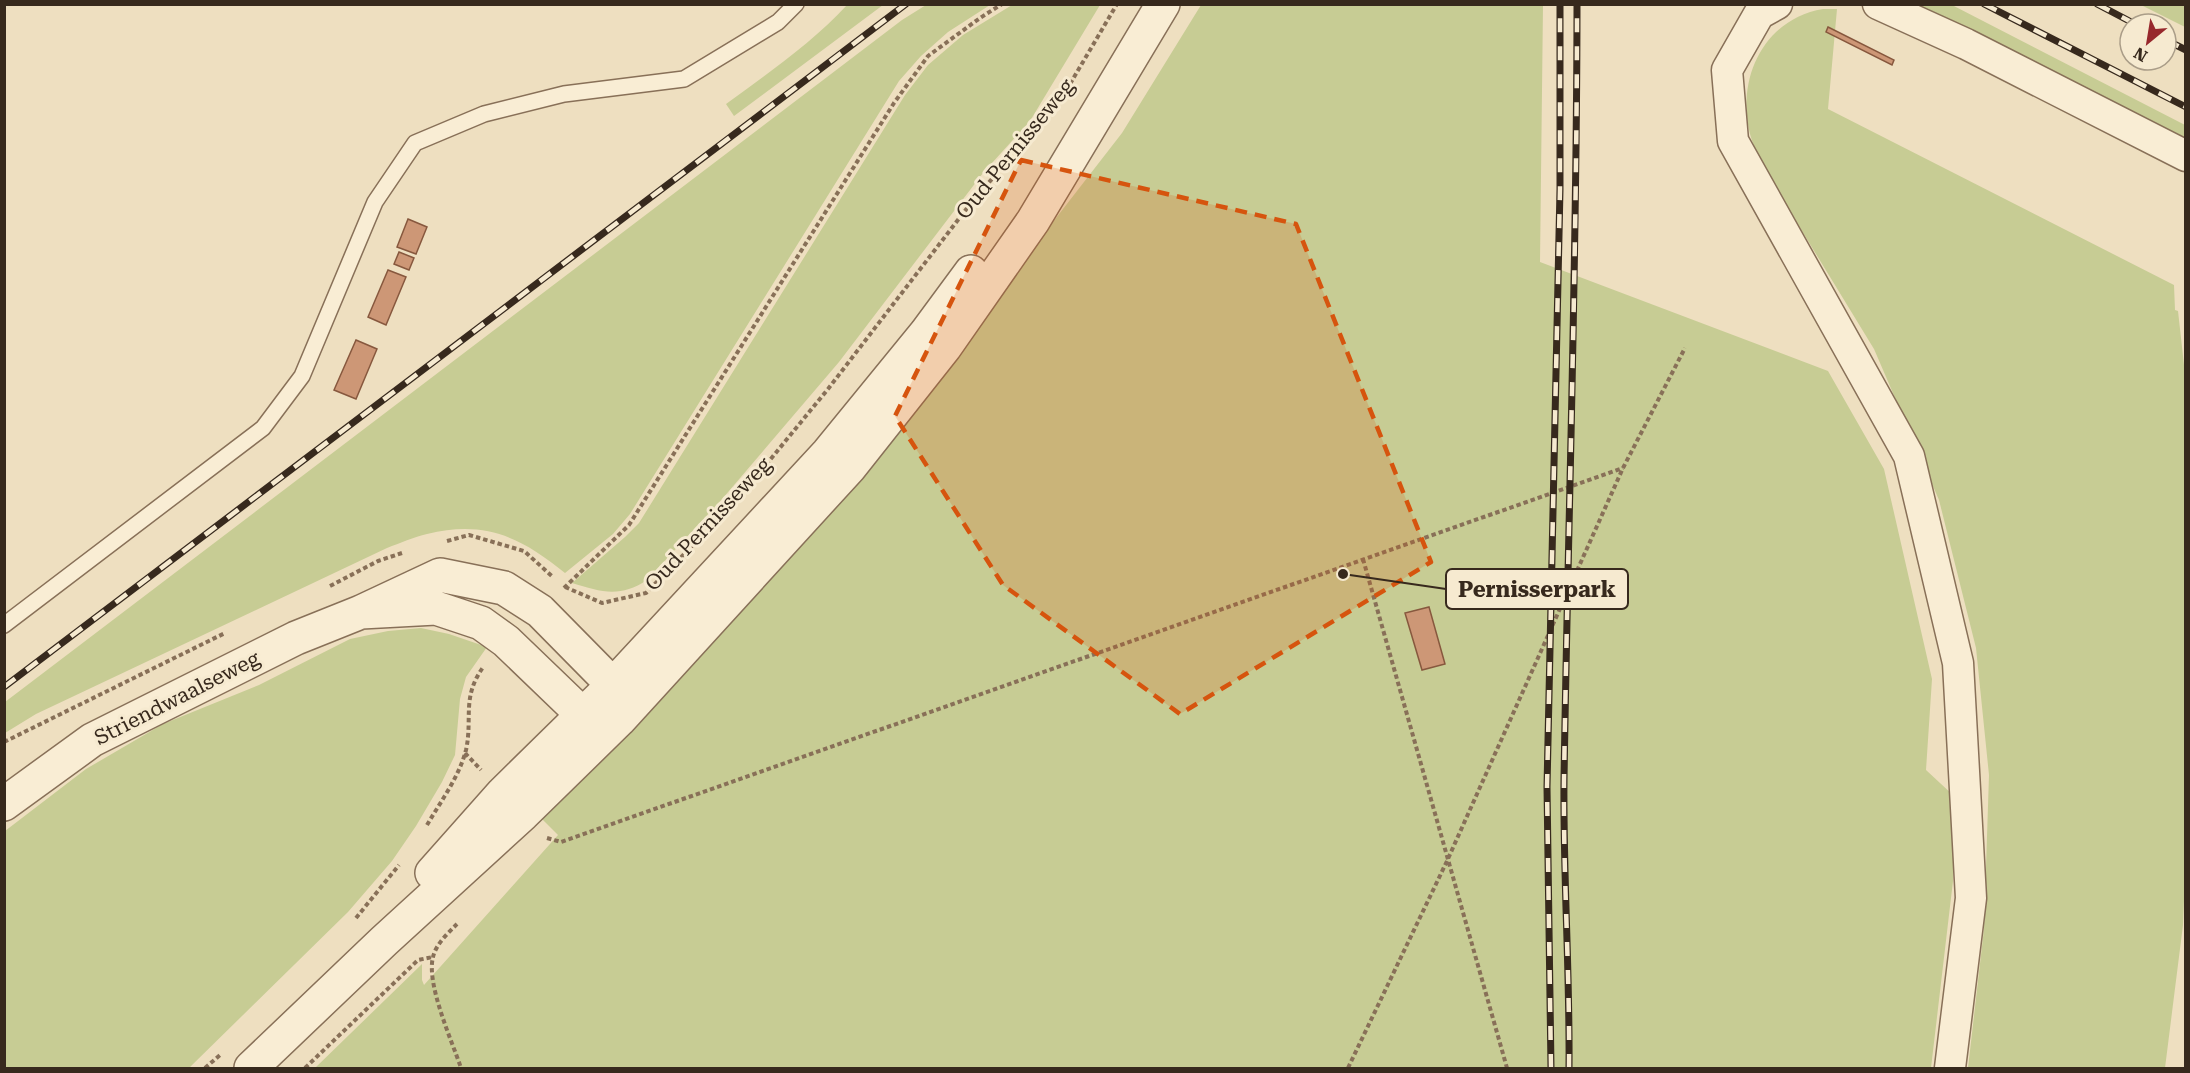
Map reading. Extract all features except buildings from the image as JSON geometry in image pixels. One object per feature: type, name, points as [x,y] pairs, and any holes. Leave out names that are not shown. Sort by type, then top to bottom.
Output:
[{"type":"street","name":"Oud Pernisseweg","points":[[251,1068],[384,941],[523,814],[619,720],[850,467],[945,347],[1033,221],[1163,4]]},
{"type":"street","points":[[1777,4],[1759,14],[1727,70],[1733,141],[1909,456],[1958,663],[1971,898],[1950,1068]]},
{"type":"street","points":[[1878,4],[1966,44],[2186,156]]},
{"type":"street","name":"Oud Pernisseweg","points":[[384,941],[439,863],[503,792],[614,685],[828,453],[926,333],[1017,210],[1102,104]]},
{"type":"street","name":"Striendwaalseweg","points":[[4,804],[92,740],[296,638],[361,612],[440,575],[504,588],[540,611],[614,685]]},
{"type":"street","name":"Striendwaalseweg","points":[[361,612],[436,608],[481,623],[506,640],[583,715]]},
{"type":"street","points":[[583,715],[619,720],[614,685]]},
{"type":"lane","points":[[4,625],[263,428],[303,376],[375,202],[415,143],[484,114],[564,94],[684,79],[778,22],[796,4]]},
{"type":"path","name":"Oud Pernisseweg","points":[[694,544],[646,593],[602,603],[565,587],[629,525],[894,103],[928,56],[1002,4]]},
{"type":"path","name":"Oud Pernisseweg","points":[[741,494],[828,389],[971,203],[1039,125],[1070,84],[1117,4]]},
{"type":"path","points":[[1348,1068],[1447,861],[1623,468],[1685,348]]},
{"type":"path","points":[[543,837],[561,842],[1623,468]]},
{"type":"path","points":[[1363,559],[1507,1068]]},
{"type":"path","points":[[425,828],[456,776],[465,753]]},
{"type":"path","points":[[351,924],[400,864]]},
{"type":"path","points":[[304,1068],[418,960],[433,957],[434,988],[461,1068]]},
{"type":"path","points":[[205,1068],[222,1053]]},
{"type":"highlighted area","points":[[1021,160],[1296,224],[1431,562],[1180,714],[1003,585],[895,416]]},
{"type":"green space","points":[[847,5],[883,5],[734,116],[726,104],[804,45]]},
{"type":"green space","points":[[926,5],[990,5],[948,32],[921,56],[899,81],[630,514],[613,534],[565,573],[533,550],[501,535],[467,529],[422,535],[387,548],[36,714],[5,733],[5,702],[902,20]]},
{"type":"green space","points":[[1012,5],[1100,5],[1030,121],[983,173],[839,362],[723,498],[647,580],[637,586],[610,592],[572,583],[639,523],[905,95],[928,65],[963,35]]},
{"type":"green space","points":[[1201,5],[1543,5],[1540,262],[1828,371],[1884,469],[1932,679],[1926,770],[1954,796],[1953,881],[1931,1068],[315,1068],[422,964],[424,985],[558,835],[537,814],[1018,267],[1122,133]]},
{"type":"green space","points":[[1919,5],[1952,5],[2185,125],[2185,141]]},
{"type":"green space","points":[[2141,5],[2185,5],[2185,27],[2178,24],[2178,12],[2155,12]]},
{"type":"green space","points":[[1823,9],[1837,9],[1828,109],[2174,285],[2175,310],[2178,311],[2186,383],[2186,853],[2183,925],[2165,1068],[1968,1068],[1984,929],[1989,775],[1976,648],[1939,500],[1874,349],[1758,156],[1750,134],[1747,113],[1747,92],[1751,72],[1770,38],[1785,25],[1802,15]]},
{"type":"green space","points":[[421,628],[449,634],[487,647],[466,677],[460,699],[455,755],[442,782],[392,861],[348,912],[189,1068],[5,1068],[5,831],[86,769],[163,724],[259,685],[350,639],[388,631]]},
{"type":"railway","points":[[4,687],[906,4]]},
{"type":"railway","points":[[1551,1068],[1547,787],[1560,189],[1560,4]]},
{"type":"railway","points":[[1569,1068],[1564,780],[1574,295],[1577,4]]},
{"type":"railway","points":[[1984,4],[2186,107]]},
{"type":"railway","points":[[2097,4],[2118,15]]},
{"type":"railway","points":[[2178,46],[2186,50]]},
{"type":"place","name":"Pernisserpark","points":[[1343,574]]}]
